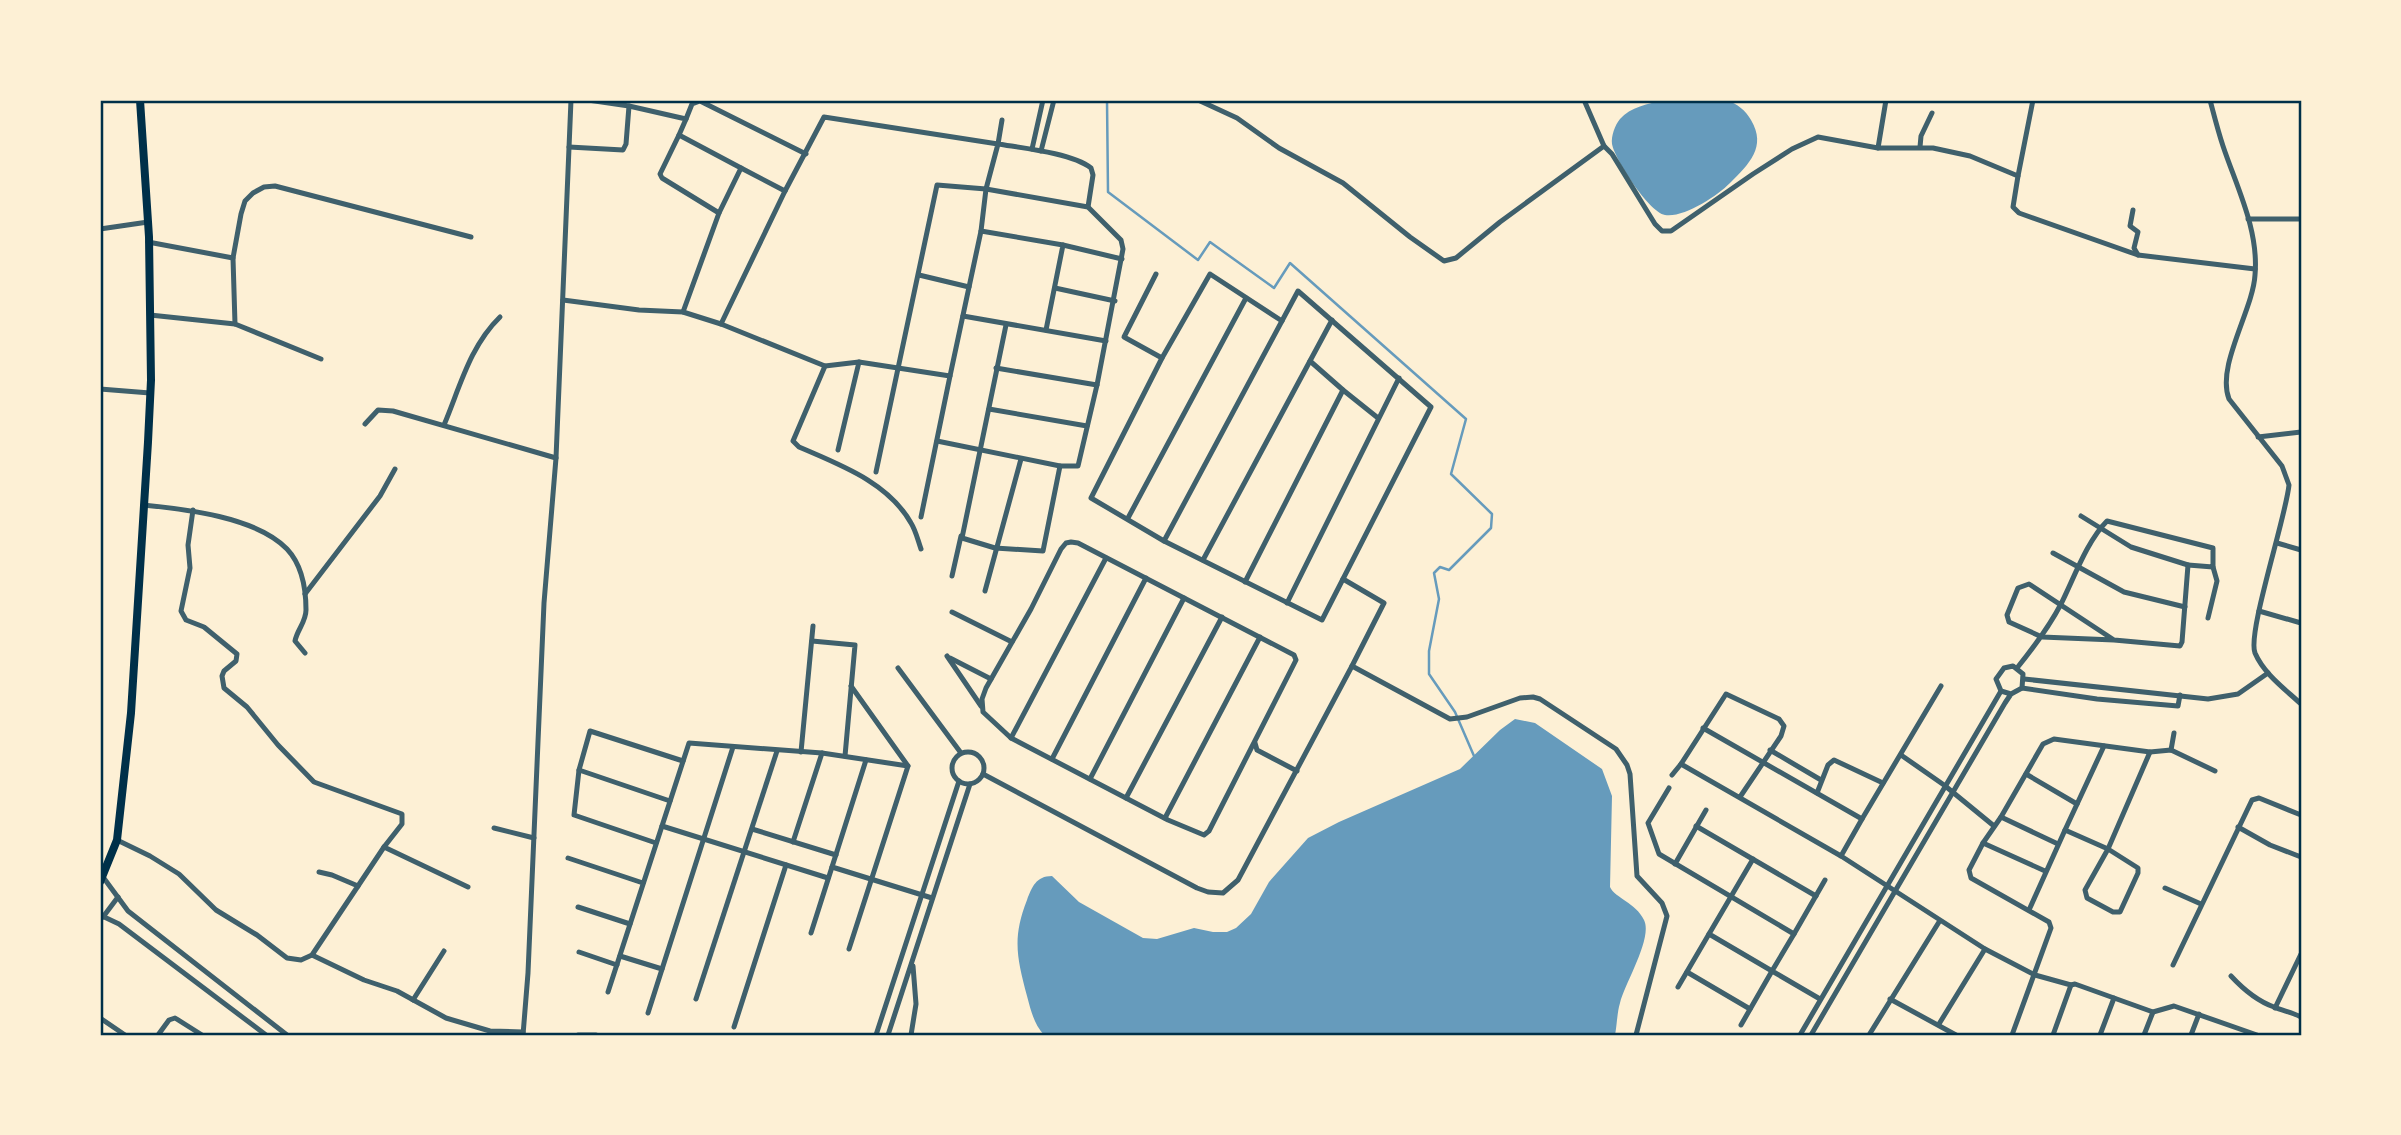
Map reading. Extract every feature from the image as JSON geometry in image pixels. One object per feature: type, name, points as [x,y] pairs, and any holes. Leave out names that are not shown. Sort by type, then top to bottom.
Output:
[{"type":"main road","points":[[102,879],[117,839],[131,713],[150,393],[148,222],[140,100]]},
{"type":"street","points":[[312,955],[363,980],[397,991],[446,1018],[490,1031],[523,1034],[544,603],[556,458],[571,100]]},
{"type":"street","points":[[588,100],[629,106],[685,120]]},
{"type":"street","points":[[1032,149],[1044,100]]},
{"type":"street","points":[[1041,151],[1054,100]]},
{"type":"street","points":[[1198,100],[1237,118],[1279,148],[1343,183],[1444,261],[1456,258],[1500,222],[1604,146]]},
{"type":"street","points":[[1584,100],[1604,146],[1612,154],[1655,224],[1667,232],[1686,222],[1753,174],[1806,141],[1818,137],[1878,148],[1920,147],[1970,156],[2018,176]]},
{"type":"street","points":[[1878,148],[1886,100]]},
{"type":"street","points":[[2034,100],[2013,203],[2015,211],[2138,255],[2255,269]]},
{"type":"street","points":[[2210,100],[2222,145],[2255,240],[2252,294],[2233,348],[2225,390],[2229,399],[2281,466],[2290,485],[2259,611],[2253,640],[2254,651],[2268,673],[2301,704]]},
{"type":"street","points":[[719,213],[662,178],[660,174],[692,104],[700,101],[806,154]]},
{"type":"street","points":[[569,147],[623,150],[626,144],[629,106]]},
{"type":"street","points":[[1920,147],[1921,136],[1932,113]]},
{"type":"street","points":[[721,324],[824,117],[1032,149],[1081,162],[1091,168],[1093,175],[1088,207]]},
{"type":"street","points":[[921,517],[1002,120]]},
{"type":"street","points":[[679,135],[785,191]]},
{"type":"street","points":[[683,312],[719,213],[741,168]]},
{"type":"street","points":[[876,471],[937,185],[986,189],[1088,207],[1121,240],[1122,259],[1078,466],[1060,467],[937,441]]},
{"type":"street","points":[[235,324],[233,258],[245,201],[264,187],[275,186],[471,237]]},
{"type":"street","points":[[2133,210],[2130,226],[2138,230],[2134,248],[2138,255]]},
{"type":"street","points":[[2248,219],[2301,219]]},
{"type":"street","points":[[100,229],[148,222]]},
{"type":"street","points":[[981,231],[1063,245],[1122,259]]},
{"type":"street","points":[[148,242],[233,258]]},
{"type":"street","points":[[1046,330],[1063,245]]},
{"type":"street","points":[[1156,274],[1124,337],[1162,358]]},
{"type":"street","points":[[1164,541],[1282,321],[1298,291],[1432,407],[1322,620],[1164,541],[1091,498],[1162,358],[1210,274],[1282,321]]},
{"type":"street","points":[[919,275],[970,287]]},
{"type":"street","points":[[1055,288],[1115,302]]},
{"type":"street","points":[[1128,518],[1246,298]]},
{"type":"street","points":[[563,300],[639,310],[683,312],[721,324],[825,366],[859,362],[950,376]]},
{"type":"street","points":[[150,315],[235,324],[321,359]]},
{"type":"street","points":[[963,316],[1106,341]]},
{"type":"street","points":[[444,425],[475,349],[485,331],[500,317]]},
{"type":"street","points":[[1203,560],[1332,320]]},
{"type":"street","points":[[952,576],[1006,325]]},
{"type":"street","points":[[1310,361],[1378,418]]},
{"type":"street","points":[[838,450],[859,362]]},
{"type":"street","points":[[825,366],[793,441],[799,447],[849,470],[887,493],[912,524],[921,549]]},
{"type":"street","points":[[996,368],[1097,385]]},
{"type":"street","points":[[1287,603],[1399,378]]},
{"type":"street","points":[[100,389],[150,393]]},
{"type":"street","points":[[1245,582],[1343,390]]},
{"type":"street","points":[[989,409],[1087,426]]},
{"type":"street","points":[[365,424],[378,410],[408,414],[556,458]]},
{"type":"street","points":[[2258,436],[2301,432]]},
{"type":"street","points":[[985,591],[1021,459]]},
{"type":"street","points":[[961,536],[963,540],[995,548],[1043,551],[1060,467]]},
{"type":"street","points":[[305,594],[380,496],[396,469]]},
{"type":"street","points":[[143,505],[217,515],[262,532],[287,549],[299,568],[305,594],[305,618],[295,641],[304,653]]},
{"type":"street","points":[[117,839],[179,874],[216,910],[257,935],[287,958],[300,960],[312,955],[402,824],[402,814],[314,782],[278,745],[247,707],[225,688],[222,676],[236,661],[237,654],[204,627],[186,620],[181,606],[190,568],[188,545],[193,510]]},
{"type":"street","points":[[2081,516],[2131,547],[2188,565],[2213,567]]},
{"type":"street","points":[[2017,668],[2042,638],[2079,567],[2107,521],[2210,546],[2214,551],[2213,567],[2217,581],[2208,618]]},
{"type":"street","points":[[981,706],[991,679],[1066,543],[1078,543],[1294,655],[1296,660],[1206,834],[1200,835],[1011,738],[987,717],[947,656],[991,679]]},
{"type":"street","points":[[2277,543],[2301,550]]},
{"type":"street","points":[[2053,553],[2124,592],[2185,607]]},
{"type":"street","points":[[1011,738],[1107,558]]},
{"type":"street","points":[[2114,640],[2029,584],[2018,588],[2007,619],[2042,638],[2114,640],[2180,646],[2188,565]]},
{"type":"street","points":[[1052,759],[1146,578]]},
{"type":"street","points":[[983,774],[1197,888],[1217,894],[1228,891],[1238,880],[1384,603],[1343,579]]},
{"type":"street","points":[[1090,779],[1184,598]]},
{"type":"street","points":[[2259,611],[2301,623]]},
{"type":"street","points":[[952,612],[1012,642]]},
{"type":"street","points":[[1126,798],[1222,617]]},
{"type":"street","points":[[801,752],[813,625]]},
{"type":"street","points":[[1165,818],[1260,637]]},
{"type":"street","points":[[812,641],[855,645],[845,757]]},
{"type":"street","points":[[1352,666],[1450,719],[1466,717],[1520,698],[1540,699],[1609,743],[1627,765],[1630,774],[1637,876],[1662,903],[1667,916],[1636,1035]]},
{"type":"street","points":[[2001,691],[1996,679],[2000,671],[2008,666],[2017,668],[2025,679],[2208,699],[2238,694],[2268,673]]},
{"type":"street","points":[[898,668],[961,753]]},
{"type":"street","points":[[2022,688],[2025,679]]},
{"type":"street","points":[[851,686],[908,766]]},
{"type":"street","points":[[1841,856],[1941,686]]},
{"type":"street","points":[[1811,1035],[2011,694],[2022,688],[2097,699],[2178,706],[2180,695]]},
{"type":"street","points":[[2001,691],[2011,694]]},
{"type":"street","points":[[1800,1035],[2001,691]]},
{"type":"street","points":[[1672,775],[1723,696],[1729,695],[1782,722],[1783,730],[1740,797]]},
{"type":"street","points":[[1703,728],[1862,819]]},
{"type":"street","points":[[656,843],[575,815],[579,770],[590,731],[683,761]]},
{"type":"street","points":[[2171,750],[2174,733]]},
{"type":"street","points":[[2012,1035],[2051,928],[2049,922],[1971,878],[1969,870],[2043,744],[2054,739],[2150,752],[2171,750],[2215,771]]},
{"type":"street","points":[[608,992],[688,743],[822,753],[908,766]]},
{"type":"street","points":[[1255,743],[1257,750],[1297,771]]},
{"type":"street","points":[[2029,910],[2104,746]]},
{"type":"street","points":[[648,1013],[733,747]]},
{"type":"street","points":[[1770,750],[1821,780]]},
{"type":"street","points":[[696,999],[777,751]]},
{"type":"street","points":[[966,751],[977,754],[984,763],[980,779],[970,784],[955,777],[952,766],[956,756],[961,753],[966,751]]},
{"type":"street","points":[[2065,830],[2108,849],[2133,863],[2139,871],[2120,912],[2116,913],[2087,898],[2085,890],[2108,849],[2150,752]]},
{"type":"street","points":[[793,842],[822,753]]},
{"type":"street","points":[[1900,755],[1944,785],[1994,826]]},
{"type":"street","points":[[811,933],[866,760]]},
{"type":"street","points":[[1817,793],[1828,765],[1837,760],[1883,783]]},
{"type":"street","points":[[1681,764],[1841,856],[1939,922],[2035,975],[2075,984],[2153,1012],[2174,1006],[2240,1032],[2257,1035]]},
{"type":"street","points":[[849,949],[908,766]]},
{"type":"street","points":[[579,770],[670,801]]},
{"type":"street","points":[[2026,775],[2077,804]]},
{"type":"street","points":[[876,1035],[959,781]]},
{"type":"street","points":[[888,1035],[970,784]]},
{"type":"street","points":[[1668,788],[1648,823],[1659,854],[1794,934]]},
{"type":"street","points":[[2173,965],[2252,800],[2255,798],[2301,815]]},
{"type":"street","points":[[1675,864],[1706,810]]},
{"type":"street","points":[[2001,817],[2058,844]]},
{"type":"street","points":[[662,826],[828,878]]},
{"type":"street","points":[[1696,826],[1816,896]]},
{"type":"street","points":[[2238,827],[2270,845],[2301,857]]},
{"type":"street","points":[[494,828],[534,838]]},
{"type":"street","points":[[752,829],[836,855]]},
{"type":"street","points":[[1983,843],[2045,871]]},
{"type":"street","points":[[384,847],[468,887]]},
{"type":"street","points":[[568,858],[643,883]]},
{"type":"street","points":[[1678,986],[1753,859]]},
{"type":"street","points":[[734,1027],[786,865]]},
{"type":"street","points":[[832,866],[932,898]]},
{"type":"street","points":[[318,872],[358,886]]},
{"type":"street","points":[[102,879],[128,911],[287,1035]]},
{"type":"street","points":[[1741,1025],[1825,880]]},
{"type":"street","points":[[2165,888],[2201,904]]},
{"type":"street","points":[[118,897],[102,916],[118,925],[266,1035]]},
{"type":"street","points":[[578,907],[630,924]]},
{"type":"street","points":[[1869,1035],[1939,922]]},
{"type":"street","points":[[1709,934],[1820,999]]},
{"type":"street","points":[[1939,1024],[1985,949]]},
{"type":"street","points":[[413,1000],[444,951]]},
{"type":"street","points":[[579,952],[617,965]]},
{"type":"street","points":[[2275,1008],[2301,954]]},
{"type":"street","points":[[620,956],[662,969]]},
{"type":"street","points":[[911,1035],[916,1004],[912,961]]},
{"type":"street","points":[[1687,972],[1750,1009]]},
{"type":"street","points":[[2231,976],[2241,988],[2275,1008],[2301,1017]]},
{"type":"street","points":[[2053,1035],[2071,985]]},
{"type":"street","points":[[2100,1035],[2115,998]]},
{"type":"street","points":[[1890,999],[1956,1035]]},
{"type":"street","points":[[240,1014],[247,1005]]},
{"type":"street","points":[[2144,1035],[2153,1012]]},
{"type":"street","points":[[2191,1035],[2199,1014]]},
{"type":"street","points":[[100,1018],[125,1035]]},
{"type":"street","points":[[158,1035],[169,1020],[175,1018],[201,1035]]},
{"type":"street","points":[[578,1035],[596,1035]]},
{"type":"water","points":[[1704,98],[1731,102],[1749,117],[1757,139],[1749,162],[1724,188],[1700,205],[1673,215],[1658,212],[1650,205],[1626,173],[1612,144],[1615,127],[1624,115],[1640,106],[1663,100]]},
{"type":"water","points":[[1515,719],[1535,723],[1602,769],[1612,796],[1610,887],[1640,914],[1646,928],[1642,949],[1620,1003],[1615,1035],[1044,1035],[1038,1026],[1031,1012],[1024,983],[1018,937],[1022,913],[1038,880],[1052,876],[1079,902],[1143,938],[1157,939],[1194,928],[1227,932],[1236,928],[1251,914],[1269,882],[1308,838],[1460,769]]},
{"type":"waterway","points":[[1107,100],[1108,192],[1198,260],[1210,242],[1274,288],[1290,263],[1466,419],[1451,474],[1492,514],[1491,528],[1449,570],[1440,567],[1434,573],[1439,599],[1429,651],[1429,674],[1455,712],[1474,756]]}]
